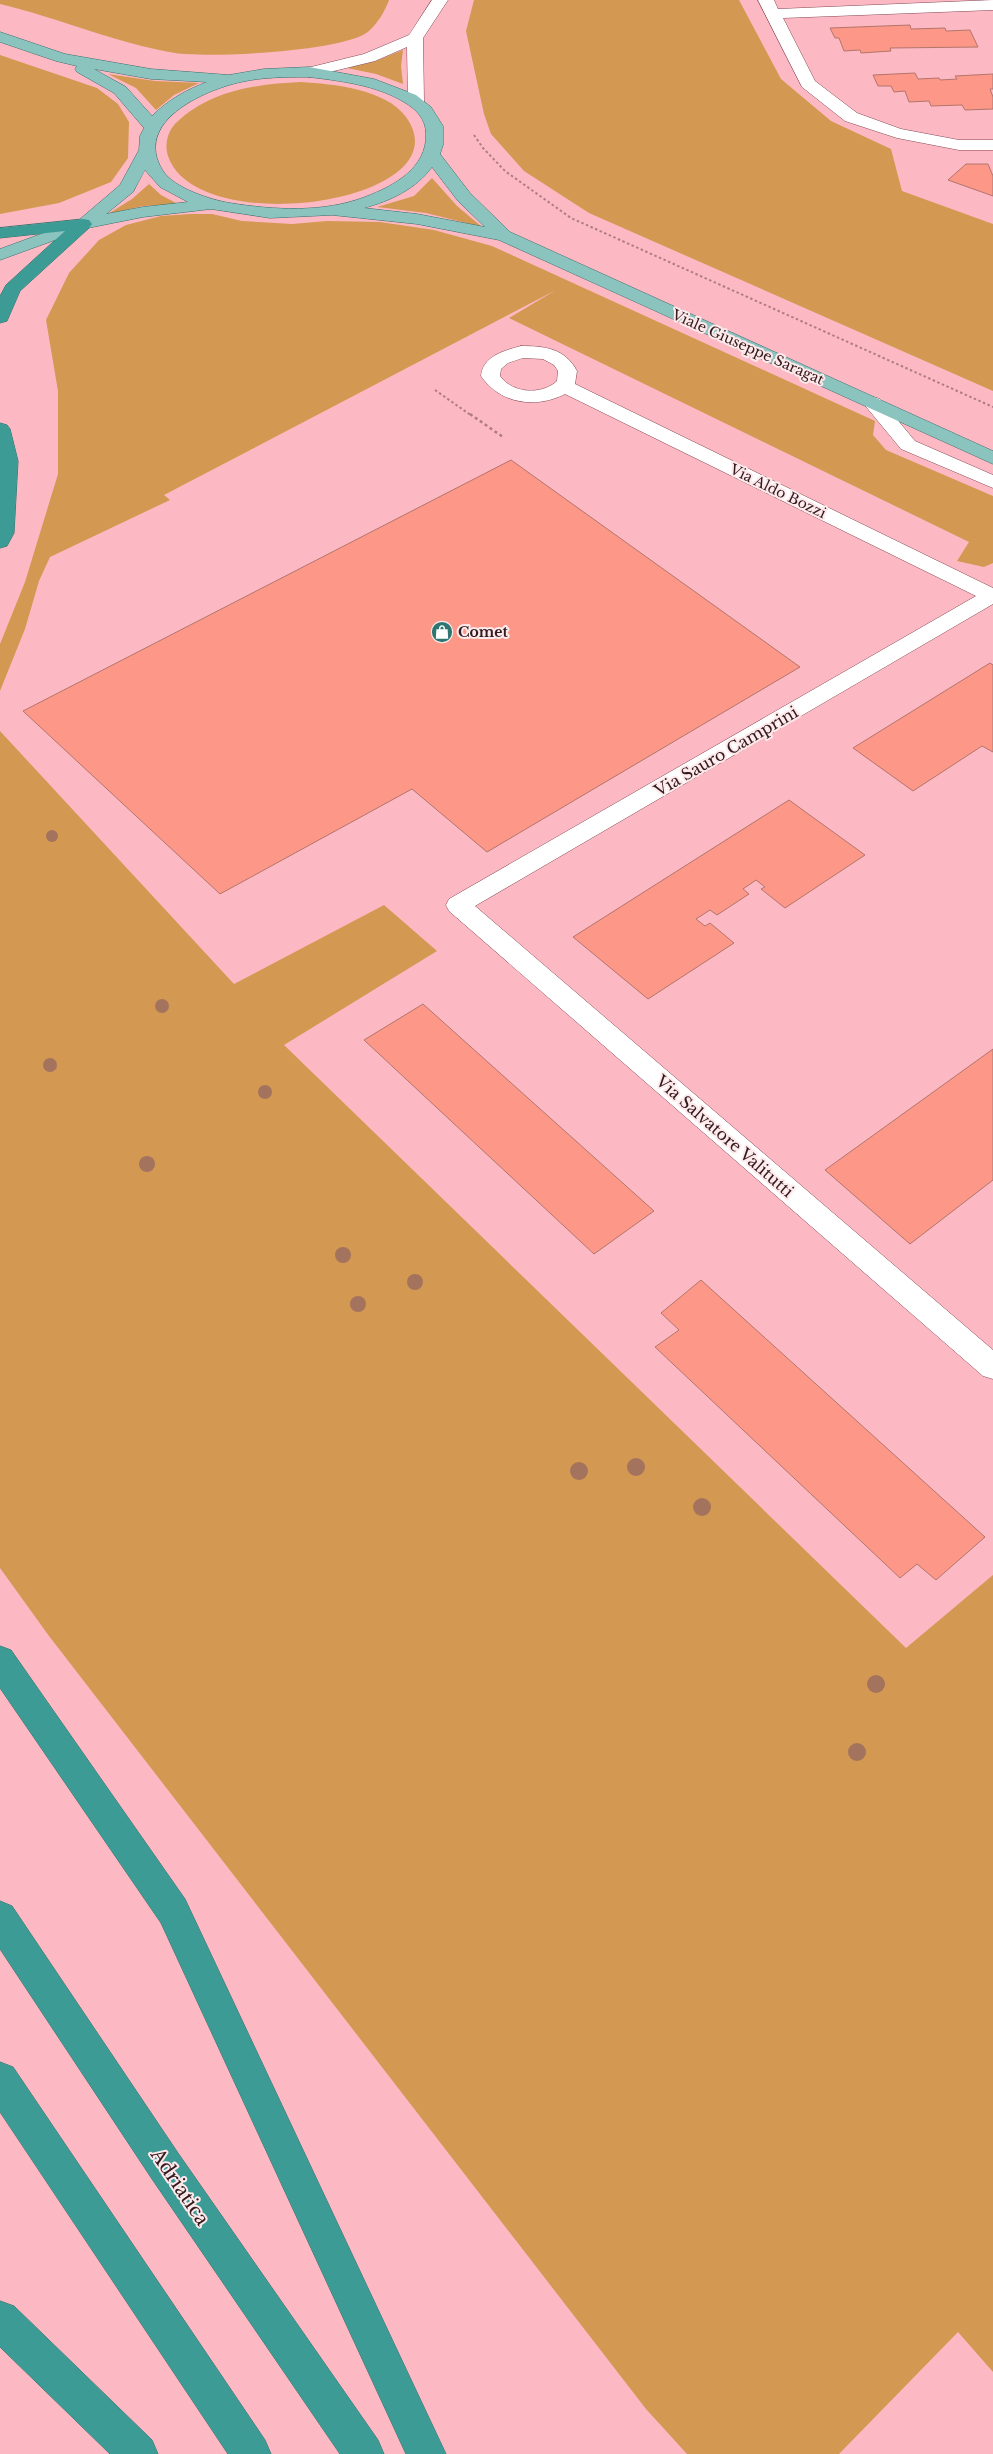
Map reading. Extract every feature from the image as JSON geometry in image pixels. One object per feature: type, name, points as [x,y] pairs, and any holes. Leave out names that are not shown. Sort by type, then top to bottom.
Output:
[{"type":"highway","points":[[0,233],[83,224]]},
{"type":"highway","points":[[0,317],[12,290],[83,224]]},
{"type":"highway","points":[[0,428],[8,461],[4,533],[0,542]]},
{"type":"highway","points":[[0,1661],[173,1911],[426,2454]]},
{"type":"highway","name":"Adriatica","points":[[0,1918],[165,2166],[364,2454]]},
{"type":"highway","points":[[0,2080],[251,2454]]},
{"type":"highway","points":[[0,2320],[138,2454]]},
{"type":"main road","points":[[0,37],[62,58],[151,74],[238,78]]},
{"type":"main road","points":[[62,58],[120,90],[152,127]]},
{"type":"main road","points":[[309,72],[360,79],[387,87],[416,102],[431,118],[437,137],[432,156],[413,179],[378,198],[332,210],[290,214],[249,212],[211,205],[178,191],[156,173],[146,152],[146,139],[152,127],[170,107],[200,90],[238,78],[273,73],[309,72]]},
{"type":"main road","points":[[83,224],[127,188],[146,152]]},
{"type":"main road","name":"Viale Giuseppe Saragat","points":[[432,156],[464,197],[504,236]]},
{"type":"main road","points":[[0,255],[83,224],[143,212],[211,205]]},
{"type":"main road","name":"Viale Giuseppe Saragat","points":[[332,210],[417,219],[504,236],[993,458]]},
{"type":"street","points":[[309,72],[369,58],[415,38],[432,15],[440,0]]},
{"type":"street","points":[[993,5],[770,7],[808,84],[851,117],[897,133],[959,145],[993,145]]},
{"type":"street","points":[[415,38],[416,102]]},
{"type":"street","name":"Via Aldo Bozzi","points":[[564,386],[993,596]]},
{"type":"street","points":[[873,403],[908,445],[993,482]]},
{"type":"street","name":"Via Sauro Camprini","points":[[458,905],[993,596]]},
{"type":"street","name":"Via Salvatore Valitutti","points":[[458,905],[993,1367]]},
{"type":"path","points":[[470,129],[480,146],[510,176],[571,218],[993,407]]},
{"type":"path","points":[[436,390],[503,436]]},
{"type":"shaded area","points":[[0,0],[389,0],[381,17],[372,28],[355,38],[306,49],[216,55],[175,53],[153,49],[0,4]]},
{"type":"shaded area","points":[[474,0],[739,0],[781,79],[831,121],[891,149],[902,191],[993,224],[993,391],[589,213],[524,171],[491,134],[484,114],[466,31]]},
{"type":"shaded area","points":[[403,50],[401,66],[403,84],[376,74],[347,68],[376,61]]},
{"type":"shaded area","points":[[0,55],[97,88],[118,104],[129,122],[128,158],[111,182],[59,203],[0,214]]},
{"type":"shaded area","points":[[108,74],[155,81],[199,83],[174,95],[156,110],[136,88]]},
{"type":"shaded area","points":[[301,82],[328,84],[358,90],[386,100],[397,108],[406,117],[414,147],[399,171],[365,189],[321,201],[272,204],[226,198],[189,183],[168,156],[167,142],[171,129],[190,111],[220,96],[235,91],[251,87]]},
{"type":"shaded area","points":[[432,178],[457,206],[482,227],[426,213],[377,207],[414,196]]},
{"type":"shaded area","points":[[149,184],[161,195],[178,204],[143,206],[108,214],[132,199]]},
{"type":"shaded area","points":[[212,214],[242,221],[292,224],[327,221],[380,222],[434,230],[492,246],[875,421],[873,435],[886,450],[993,496],[993,563],[984,567],[957,561],[969,542],[509,318],[556,290],[164,495],[170,500],[50,557],[39,581],[25,629],[0,691],[0,644],[25,582],[58,474],[58,391],[46,320],[69,273],[99,240],[126,225],[161,216]]},
{"type":"shaded area","points":[[0,731],[234,984],[384,905],[437,951],[284,1045],[906,1648],[993,1575],[993,2372],[958,2332],[839,2454],[687,2454],[646,2409],[49,1636],[0,1568]]},
{"type":"building","points":[[910,25],[911,29],[945,28],[946,31],[970,30],[978,47],[890,48],[891,51],[861,53],[860,50],[844,51],[839,38],[835,38],[830,28]]},
{"type":"building","points":[[915,73],[918,79],[939,78],[940,80],[957,79],[955,76],[993,74],[993,89],[990,89],[993,97],[993,109],[965,110],[962,105],[931,106],[929,101],[909,102],[905,91],[894,92],[891,86],[878,86],[873,75]]},
{"type":"building","points":[[966,164],[988,164],[993,176],[993,196],[948,180]]},
{"type":"building","points":[[511,460],[800,667],[487,852],[412,789],[220,894],[23,711]]},
{"type":"building","points":[[990,663],[993,665],[993,752],[982,746],[913,791],[853,748]]},
{"type":"building","points":[[789,800],[865,855],[785,908],[761,889],[765,887],[756,880],[743,889],[749,894],[717,915],[710,910],[696,919],[705,926],[710,923],[734,943],[648,999],[573,937]]},
{"type":"building","points":[[423,1004],[654,1211],[594,1254],[364,1040]]},
{"type":"building","points":[[993,1049],[993,1180],[910,1244],[825,1170]]},
{"type":"building","points":[[701,1280],[985,1537],[936,1580],[917,1564],[900,1578],[655,1347],[679,1330],[661,1313]]},
{"type":"place","name":"Comet","points":[[442,632]]}]
